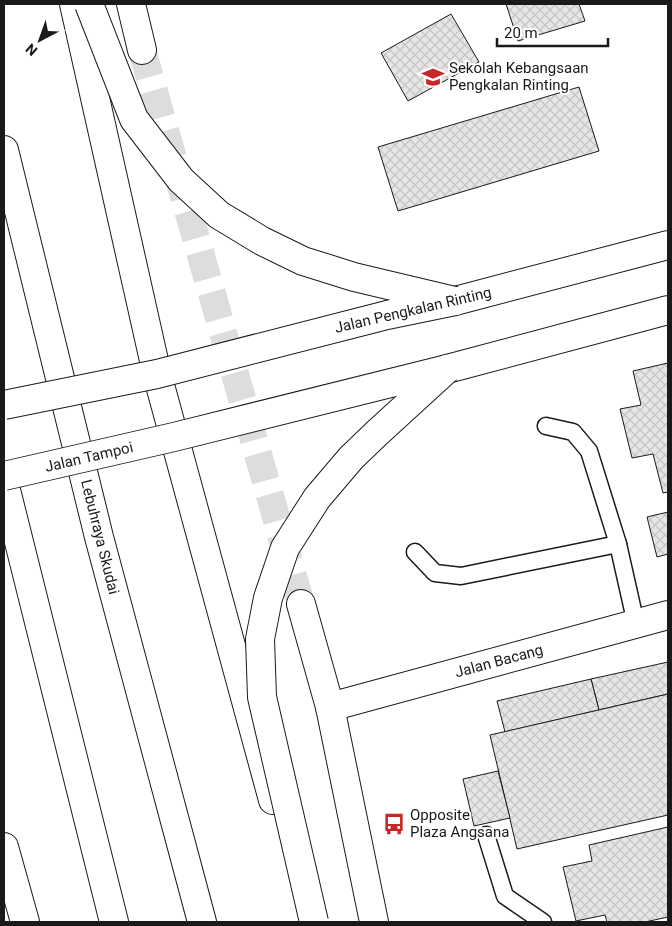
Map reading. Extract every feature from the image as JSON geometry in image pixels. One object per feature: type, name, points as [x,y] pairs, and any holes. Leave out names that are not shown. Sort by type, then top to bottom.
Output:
[{"type":"main road","points":[[74,4],[157,374],[307,922]]},
{"type":"main road","points":[[89,4],[134,119],[181,180],[219,215],[262,241],[303,261],[354,278],[455,301]]},
{"type":"main road","points":[[131,4],[142,50]]},
{"type":"main road","name":"Lebuhraya Skudai","points":[[4,150],[99,537],[202,922]]},
{"type":"main road","name":"Jalan Pengkalan Rinting","points":[[157,374],[387,315],[455,301],[668,245]]},
{"type":"main road","points":[[174,437],[485,359],[668,310]]},
{"type":"main road","points":[[314,922],[262,697],[260,639],[268,598],[285,548],[317,498],[370,439],[447,368]]},
{"type":"main road","points":[[4,405],[157,374]]},
{"type":"main road","name":"Jalan Tampoi","points":[[4,476],[174,437]]},
{"type":"main road","points":[[4,482],[114,922]]},
{"type":"main road","points":[[302,604],[330,707],[374,922]]},
{"type":"main road","name":"Jalan Bacang","points":[[330,707],[668,615]]},
{"type":"main road","points":[[4,847],[9,871],[25,922]]},
{"type":"lane","points":[[546,426],[573,432],[589,451],[618,544],[636,624]]},
{"type":"lane","points":[[415,552],[435,573],[461,576],[618,544]]},
{"type":"lane","points":[[486,835],[505,896],[543,922]]},
{"type":"building","points":[[506,4],[579,4],[585,21],[518,41]]},
{"type":"building","points":[[451,14],[479,62],[408,101],[381,53]]},
{"type":"building","points":[[579,87],[599,151],[398,211],[378,147]]},
{"type":"building","points":[[668,363],[668,492],[663,493],[653,454],[632,458],[620,409],[641,405],[633,371]]},
{"type":"building","points":[[668,512],[668,554],[657,557],[647,517]]},
{"type":"building","points":[[668,662],[668,694],[599,710],[591,679]]},
{"type":"building","points":[[591,679],[599,710],[505,732],[497,701]]},
{"type":"building","points":[[668,694],[668,815],[517,849],[490,735]]},
{"type":"building","points":[[498,771],[510,818],[474,826],[463,779]]},
{"type":"building","points":[[668,827],[668,917],[645,922],[607,922],[605,915],[576,921],[563,867],[592,861],[589,845]]},
{"type":"tunnel","points":[[142,50],[301,604]]},
{"type":"place","name":"Sekolah Kebangsaan Pengkalan Rinting","points":[[433,77]]},
{"type":"place","name":"Opposite Plaza Angsana","points":[[394,824]]}]
